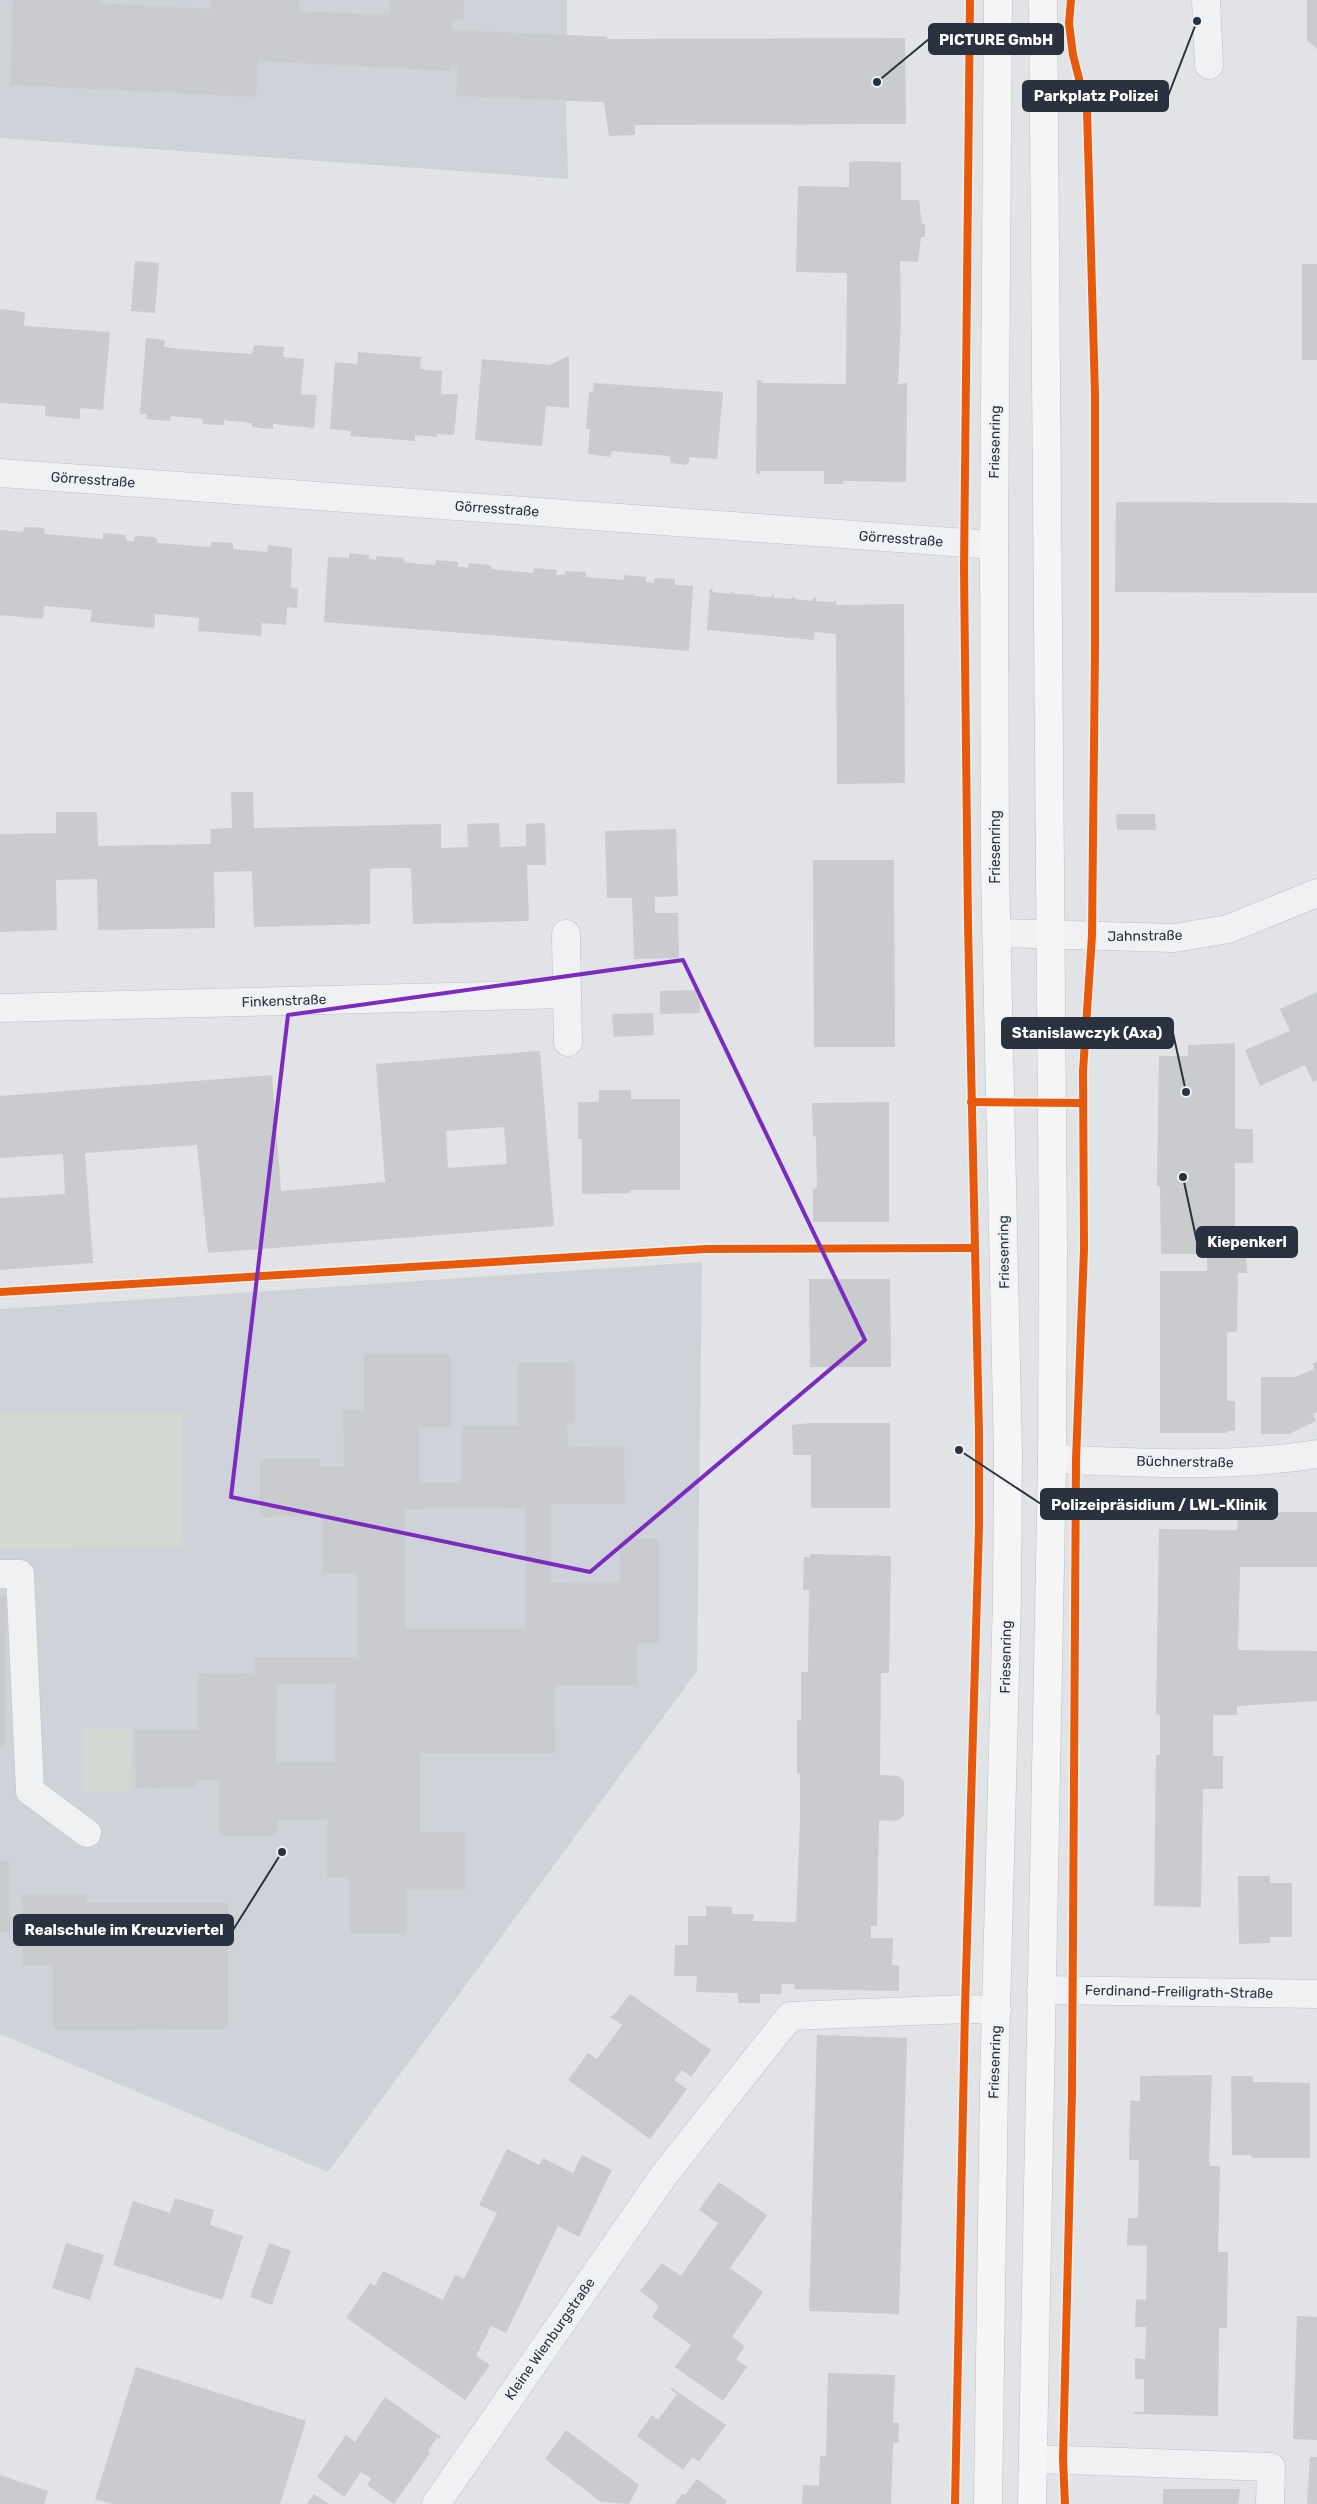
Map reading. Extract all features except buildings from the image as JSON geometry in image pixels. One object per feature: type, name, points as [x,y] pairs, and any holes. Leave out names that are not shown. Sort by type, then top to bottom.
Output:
[{"type":"main road","name":"Friesenring","points":[[988,2504],[1007,1598],[1008,1454],[996,933],[994,545],[998,0]]},
{"type":"main road","points":[[1032,2504],[1052,1459],[1052,935],[1043,0]]},
{"type":"street","points":[[1206,0],[1209,65]]},
{"type":"street","name":"Görresstraße","points":[[0,473],[994,545]]},
{"type":"street","name":"Jahnstraße","points":[[996,933],[1174,938],[1228,929],[1317,893]]},
{"type":"street","points":[[566,934],[568,1042]]},
{"type":"street","name":"Finkenstraße","points":[[0,1008],[567,994]]},
{"type":"street","name":"Büchnerstraße","points":[[1052,1459],[1235,1463],[1280,1460],[1317,1454]]},
{"type":"street","points":[[0,1574],[20,1574],[30,1791],[87,1833]]},
{"type":"street","name":"Ferdinand-Freiligrath-Straße","points":[[1041,1990],[1317,1994]]},
{"type":"street","name":"Kleine Wienburgstraße","points":[[436,2504],[664,2175],[790,2016],[997,2010]]},
{"type":"street","points":[[1033,2459],[1271,2467],[1270,2504]]},
{"type":"highlighted area","points":[[683,960],[865,1340],[590,1572],[231,1497],[288,1015]]},
{"type":"shaded area","points":[[0,0],[567,0],[567,35],[607,37],[604,102],[566,101],[568,179],[0,138]]},
{"type":"shaded area","points":[[702,1262],[697,1671],[328,2172],[0,2034],[0,1309]]},
{"type":"shaded area","points":[[182,1412],[183,1547],[0,1549],[0,1414]]},
{"type":"shaded area","points":[[83,1729],[132,1729],[132,1792],[83,1792]]},
{"type":"cycle path","points":[[955,2504],[965,2009],[979,1526],[979,1433],[968,925],[964,568],[970,0]]},
{"type":"cycle path","points":[[1065,2504],[1063,2459],[1072,2091],[1076,1460],[1084,1249],[1083,1071],[1092,936],[1095,649],[1095,395],[1087,110],[1073,55],[1069,23],[1071,0]]},
{"type":"cycle path","points":[[971,1102],[1083,1103]]},
{"type":"cycle path","points":[[0,1292],[706,1249],[974,1248]]},
{"type":"place","name":"Parkplatz Polizei","points":[[1197,21]]},
{"type":"place","name":"PICTURE GmbH","points":[[877,82]]},
{"type":"place","name":"Stanislawczyk (Axa)","points":[[1186,1092]]},
{"type":"place","name":"Kiepenkerl","points":[[1183,1177]]},
{"type":"place","name":"Polizeipräsidium / LWL-Klinik","points":[[959,1450]]},
{"type":"place","name":"Realschule im Kreuzviertel","points":[[282,1852]]}]
